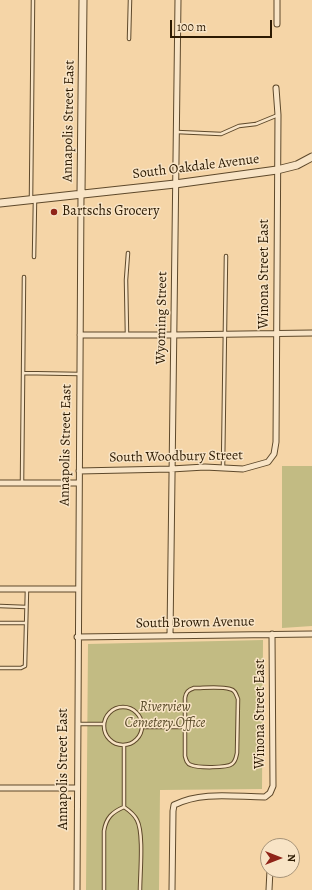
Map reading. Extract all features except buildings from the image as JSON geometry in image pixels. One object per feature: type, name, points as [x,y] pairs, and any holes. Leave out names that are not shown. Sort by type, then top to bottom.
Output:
[{"type":"street","name":"Annapolis Street East","points":[[77,890],[76,788],[78,483],[84,0]]},
{"type":"street","name":"Wyoming Street","points":[[170,635],[178,0]]},
{"type":"street","points":[[277,24],[278,0]]},
{"type":"street","name":"Winona Street East","points":[[271,458],[274,454],[276,442],[278,114],[276,88]]},
{"type":"street","name":"South Oakdale Avenue","points":[[0,203],[175,184],[277,170],[297,165],[312,157]]},
{"type":"street","points":[[80,335],[127,336],[312,333]]},
{"type":"street","name":"South Woodbury Street","points":[[79,471],[205,467],[243,469],[266,462],[271,458]]},
{"type":"street","points":[[0,483],[78,483]]},
{"type":"street","points":[[0,589],[78,589]]},
{"type":"street","name":"Winona Street East","points":[[172,890],[172,810],[174,805],[185,800],[218,796],[238,795],[265,798],[273,786],[272,634]]},
{"type":"street","name":"South Brown Avenue","points":[[77,637],[312,634]]},
{"type":"street","points":[[0,788],[76,788]]},
{"type":"street","points":[[270,878],[270,890]]},
{"type":"lane","points":[[33,0],[34,258]]},
{"type":"lane","points":[[129,39],[130,0]]},
{"type":"lane","points":[[176,132],[221,134],[239,126],[256,124],[278,114]]},
{"type":"lane","points":[[127,336],[126,280],[128,253]]},
{"type":"lane","points":[[223,468],[226,256]]},
{"type":"lane","points":[[22,483],[24,277]]},
{"type":"lane","points":[[23,373],[80,374]]},
{"type":"lane","points":[[0,668],[21,668],[25,666],[27,589]]},
{"type":"lane","points":[[0,606],[26,607]]},
{"type":"lane","points":[[0,624],[26,623]]},
{"type":"lane","points":[[225,688],[231,689],[236,693],[238,699],[237,753],[236,760],[231,765],[226,767],[190,765],[186,762],[184,727],[185,698],[186,693],[190,689],[225,688]]},
{"type":"lane","points":[[127,707],[134,710],[140,717],[142,727],[141,734],[136,740],[127,745],[117,744],[109,739],[105,731],[104,724],[111,712],[118,708],[127,707]]},
{"type":"lane","points":[[77,724],[104,724]]},
{"type":"lane","points":[[142,727],[184,727]]},
{"type":"lane","points":[[124,745],[124,807]]},
{"type":"lane","points":[[104,890],[104,831],[110,816],[124,807]]},
{"type":"lane","points":[[124,807],[132,812],[138,821],[141,831],[140,890]]},
{"type":"green space","points":[[282,466],[312,466],[312,626],[282,628]]},
{"type":"green space","name":"Riverview Cemetery Office","points":[[263,640],[262,789],[160,790],[159,890],[86,890],[88,644]]},
{"type":"place","name":"Bartschs Grocery","points":[[54,212]]}]
